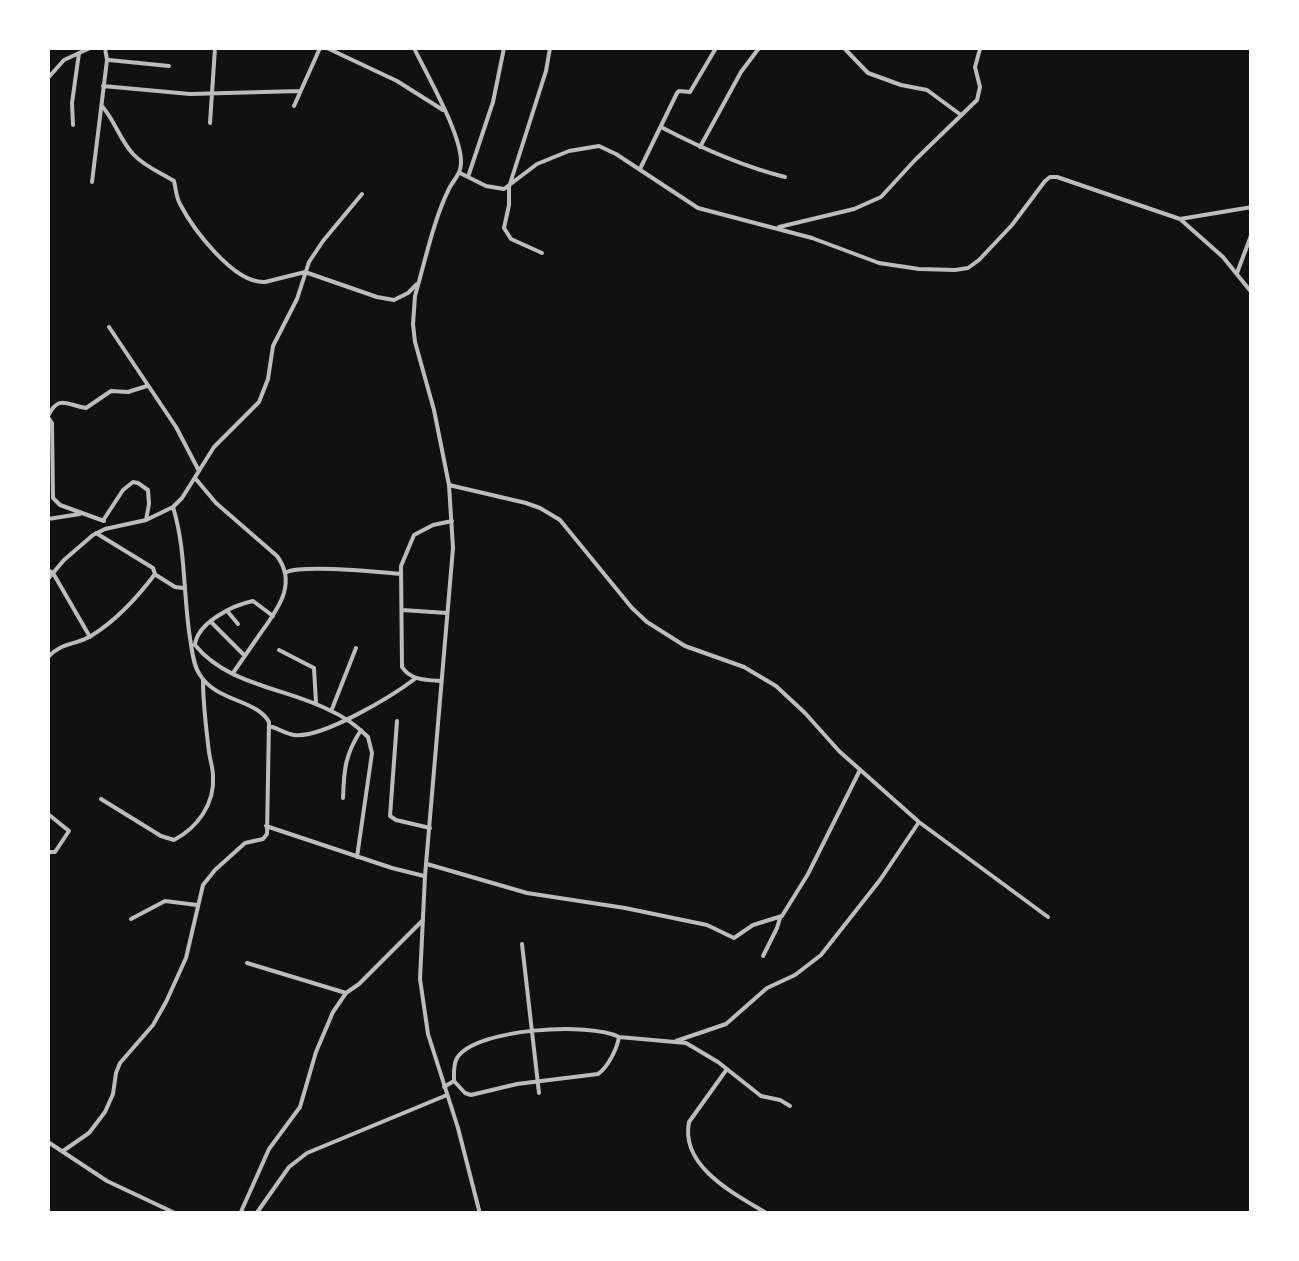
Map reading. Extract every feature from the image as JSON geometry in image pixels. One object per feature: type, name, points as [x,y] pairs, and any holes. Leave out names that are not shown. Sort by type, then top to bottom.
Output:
[{"type":"street","points":[[48,78],[64,60],[90,48]]},
{"type":"street","points":[[92,182],[105,48]]},
{"type":"street","points":[[210,123],[214,48]]},
{"type":"street","points":[[294,106],[323,48],[397,81],[443,110]]},
{"type":"street","points":[[414,48],[460,152],[460,172],[444,200],[413,310],[415,342],[449,485],[453,548],[423,920],[422,1005],[480,1214]]},
{"type":"street","points":[[468,177],[504,48]]},
{"type":"street","points":[[542,253],[505,232],[508,186],[550,48]]},
{"type":"street","points":[[639,169],[678,92],[690,92],[716,48]]},
{"type":"street","points":[[700,146],[759,48]]},
{"type":"street","points":[[844,48],[868,73],[927,90],[961,114]]},
{"type":"street","points":[[775,228],[854,209],[881,197],[972,107],[979,96],[975,67],[980,49]]},
{"type":"street","points":[[72,125],[79,53]]},
{"type":"street","points":[[106,60],[168,66]]},
{"type":"street","points":[[104,86],[190,94],[300,90]]},
{"type":"street","points":[[102,106],[136,157],[174,181],[177,200],[198,232],[240,274],[258,283],[306,272],[386,299],[400,298],[419,282]]},
{"type":"street","points":[[661,127],[751,168],[785,177]]},
{"type":"street","points":[[460,172],[496,189],[508,186],[537,164],[569,151],[590,146],[606,148],[694,207],[830,244],[879,264],[954,270],[968,268],[979,260],[1050,177],[1062,178],[1180,219],[1238,273],[1252,293]]},
{"type":"street","points":[[48,579],[50,572],[96,533],[146,520],[182,498],[220,439],[254,408],[263,394],[274,346],[316,250],[362,194]]},
{"type":"street","points":[[1180,219],[1252,207]]},
{"type":"street","points":[[1238,273],[1252,233]]},
{"type":"street","points":[[109,327],[176,427],[199,470]]},
{"type":"street","points":[[104,521],[55,502],[50,484],[52,423],[48,417],[59,402],[86,408],[111,391],[128,392],[147,386]]},
{"type":"street","points":[[195,478],[216,504],[277,556],[286,573],[286,586],[273,616],[233,673]]},
{"type":"street","points":[[105,528],[104,521],[122,490],[133,482],[148,490],[146,520]]},
{"type":"street","points":[[449,485],[526,503],[551,514],[647,622],[685,646],[765,678],[919,822],[1048,917]]},
{"type":"street","points":[[102,799],[174,840],[196,824],[212,792],[202,680],[195,666],[183,588],[181,541],[173,507]]},
{"type":"street","points":[[48,519],[84,514]]},
{"type":"street","points":[[441,681],[416,678],[402,667],[401,566],[414,535],[433,525],[452,522]]},
{"type":"street","points":[[48,656],[57,648],[90,637],[131,604],[154,574],[153,568],[96,533]]},
{"type":"street","points":[[286,573],[298,567],[401,574]]},
{"type":"street","points":[[50,572],[90,637]]},
{"type":"street","points":[[154,574],[183,588]]},
{"type":"street","points":[[273,616],[251,601],[210,622],[197,634],[195,645],[254,683],[332,710],[368,737],[372,752],[356,857]]},
{"type":"street","points":[[402,610],[447,614]]},
{"type":"street","points":[[227,611],[238,624]]},
{"type":"street","points":[[210,622],[245,656]]},
{"type":"street","points":[[332,710],[356,648]]},
{"type":"street","points":[[279,650],[314,668],[316,704]]},
{"type":"street","points":[[269,727],[294,735],[310,734],[347,720],[416,678]]},
{"type":"street","points":[[62,1152],[90,1132],[105,1112],[120,1064],[158,1017],[186,958],[202,885],[245,843],[266,837],[268,718],[202,680]]},
{"type":"street","points":[[397,720],[389,814],[396,820],[430,828]]},
{"type":"street","points":[[343,798],[346,761],[361,730]]},
{"type":"street","points":[[763,956],[860,770]]},
{"type":"street","points":[[48,814],[70,831],[52,854],[48,852]]},
{"type":"street","points":[[676,1041],[726,1024],[767,988],[821,956],[919,822]]},
{"type":"street","points":[[266,826],[426,876]]},
{"type":"street","points":[[427,864],[527,894],[707,925],[734,938],[754,925],[780,918]]},
{"type":"street","points":[[131,919],[165,901],[197,905]]},
{"type":"street","points":[[240,1214],[269,1149],[300,1107],[333,1012],[346,992],[360,984],[423,920]]},
{"type":"street","points":[[522,944],[539,1093]]},
{"type":"street","points":[[246,963],[346,992]]},
{"type":"street","points":[[454,1081],[456,1061],[462,1052],[486,1040],[531,1030],[590,1030],[694,1046],[761,1096],[790,1106]]},
{"type":"street","points":[[454,1081],[468,1095],[600,1073],[618,1037]]},
{"type":"street","points":[[727,1069],[689,1122],[690,1150],[706,1170],[768,1214]]},
{"type":"street","points":[[444,1087],[454,1081]]},
{"type":"street","points":[[256,1214],[289,1167],[307,1152],[447,1096]]},
{"type":"street","points":[[48,1142],[107,1181],[177,1214]]}]
